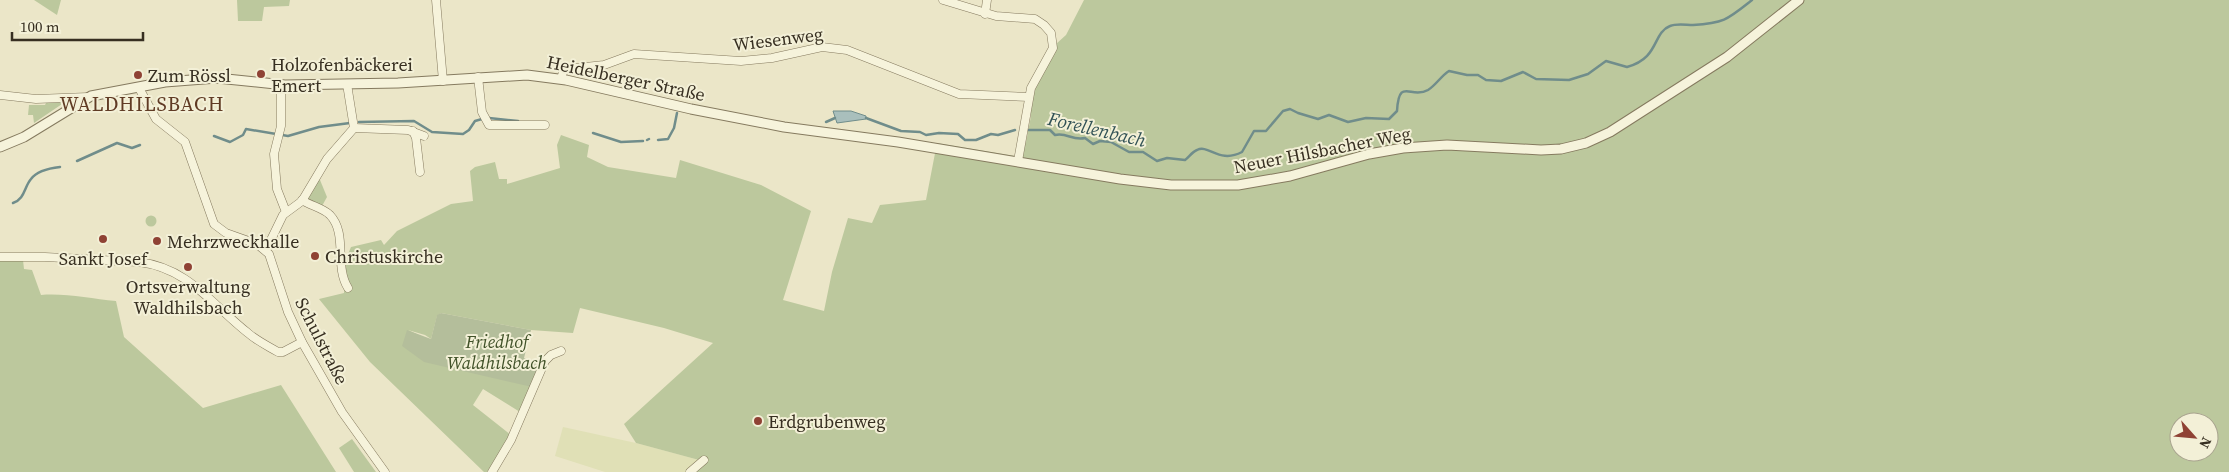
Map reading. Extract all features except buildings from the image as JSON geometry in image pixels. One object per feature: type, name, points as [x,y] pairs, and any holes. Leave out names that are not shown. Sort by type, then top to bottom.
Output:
[{"type":"street","points":[[436,0],[443,81]]},
{"type":"street","points":[[943,0],[985,14],[1002,17],[1032,18],[1041,22],[1050,30],[1053,48],[1033,82],[1018,161]]},
{"type":"street","points":[[985,14],[987,0]]},
{"type":"street","name":"Neuer Hilsbacher Weg","points":[[1018,161],[1143,183],[1211,186],[1264,181],[1377,152],[1416,146],[1448,145],[1541,150],[1570,147],[1610,132],[1727,57],[1799,0]]},
{"type":"street","name":"Wiesenweg","points":[[561,79],[563,72],[567,68],[604,65],[634,54],[747,61],[832,47],[847,50],[959,94],[1029,97]]},
{"type":"street","name":"Heidelberger Straße","points":[[0,147],[24,136],[88,97],[165,82],[218,78],[281,84],[347,84],[443,81],[517,74],[561,79],[699,111],[784,127],[898,142],[1018,161]]},
{"type":"street","points":[[478,77],[482,112],[490,125],[546,125]]},
{"type":"street","points":[[281,84],[281,126],[274,152],[277,187],[286,212]]},
{"type":"street","points":[[347,84],[354,128]]},
{"type":"street","points":[[139,88],[156,119],[185,142],[214,224],[226,233],[254,243],[266,250],[275,229],[286,212],[302,200],[326,159],[354,128]]},
{"type":"street","points":[[0,95],[29,99],[88,97]]},
{"type":"street","points":[[354,128],[413,131],[424,136]]},
{"type":"street","points":[[413,131],[416,138],[420,172]]},
{"type":"street","points":[[302,200],[326,212],[333,219],[339,236],[341,274],[348,288]]},
{"type":"street","name":"Schulstraße","points":[[266,250],[272,260],[288,312],[302,342],[342,412],[385,472]]},
{"type":"street","points":[[0,257],[45,257],[154,264],[170,270],[195,284],[250,335],[279,352],[283,352],[302,342]]},
{"type":"street","points":[[492,472],[512,440],[545,361],[551,355],[561,351]]},
{"type":"street","points":[[690,472],[704,460]]},
{"type":"green space","points":[[34,0],[61,0],[57,15]]},
{"type":"green space","points":[[237,0],[290,0],[289,6],[264,7],[262,21],[238,21]]},
{"type":"green space","points":[[1084,0],[2229,0],[2229,472],[694,472],[708,458],[699,460],[636,443],[624,424],[713,343],[664,328],[580,308],[573,333],[531,330],[441,313],[437,316],[431,339],[425,335],[408,330],[532,387],[520,412],[483,389],[473,405],[511,435],[487,472],[484,472],[370,362],[319,299],[344,293],[345,272],[343,266],[351,247],[381,240],[384,245],[397,231],[451,204],[473,201],[470,171],[475,167],[495,162],[499,179],[507,179],[507,184],[560,168],[557,145],[561,135],[589,145],[587,157],[608,167],[676,178],[680,160],[761,185],[811,211],[783,300],[824,311],[832,272],[848,218],[872,223],[880,205],[926,200],[937,143],[1015,156],[1026,142],[1031,116],[1029,97],[1056,44],[1066,35]]},
{"type":"green space","points":[[65,102],[34,123],[33,115],[28,115],[29,105]]},
{"type":"green space","points":[[320,180],[327,197],[322,206],[308,200],[307,197],[317,181]]},
{"type":"green space","points":[[151,215],[157,221],[151,227],[145,221]]},
{"type":"green space","points":[[0,260],[23,260],[24,269],[32,270],[41,295],[69,295],[116,301],[124,337],[203,408],[281,385],[336,472],[0,472]]},
{"type":"green space","name":"Friedhof Waldhilsbach","points":[[441,313],[531,330],[524,358],[539,362],[532,387],[424,362],[402,346],[407,330],[431,339],[437,315]]},
{"type":"green space","points":[[563,427],[636,443],[699,460],[687,472],[605,472],[555,456]]},
{"type":"green space","points":[[352,439],[376,472],[354,472],[339,448]]},
{"type":"water","points":[[833,111],[851,111],[866,116],[866,119],[837,123]]},
{"type":"waterway","name":"Forellenbach","points":[[1028,130],[1050,130],[1055,135],[1085,138],[1093,144],[1100,141],[1111,142],[1129,152],[1143,152],[1157,161],[1167,158],[1185,160],[1201,149],[1221,155],[1234,155],[1242,152],[1254,131],[1266,131],[1283,111],[1290,109],[1318,119],[1329,115],[1348,122],[1366,118],[1389,119],[1397,111],[1400,94],[1407,91],[1416,93],[1428,90],[1449,71],[1467,75],[1478,75],[1486,80],[1501,81],[1523,72],[1536,79],[1569,80],[1588,74],[1606,61],[1627,67],[1645,58],[1664,29],[1679,24],[1704,24],[1726,19],[1752,0]]},
{"type":"waterway","name":"Forellenbach","points":[[658,140],[668,139],[674,128],[677,113]]},
{"type":"waterway","points":[[489,118],[518,121]]},
{"type":"waterway","name":"Forellenbach","points":[[826,122],[835,118]]},
{"type":"waterway","name":"Forellenbach","points":[[866,118],[901,131],[920,132],[926,135],[939,133],[958,134],[965,140],[976,140],[991,134],[998,135],[1015,130]]},
{"type":"waterway","points":[[359,122],[414,121],[432,132],[463,134],[469,130],[475,121],[482,119]]},
{"type":"waterway","points":[[214,136],[230,142],[243,135],[246,129],[288,136],[319,127],[350,123]]},
{"type":"waterway","name":"Forellenbach","points":[[593,133],[621,142],[643,141]]},
{"type":"waterway","points":[[77,161],[117,143],[132,148],[140,145]]},
{"type":"waterway","points":[[13,203],[20,199],[34,176],[44,170],[60,167]]},
{"type":"place","name":"Holzofenbäckerei Emert","points":[[261,74]]},
{"type":"place","name":"Zum Rössl","points":[[138,75]]},
{"type":"place","name":"Sankt Josef","points":[[103,239]]},
{"type":"place","name":"Mehrzweckhalle","points":[[157,241]]},
{"type":"place","name":"Christuskirche","points":[[315,256]]},
{"type":"place","name":"Ortsverwaltung Waldhilsbach","points":[[188,267]]},
{"type":"place","name":"Erdgrubenweg","points":[[758,421]]},
{"type":"district","name":"WALDHILSBACH","points":[[142,104]]}]
